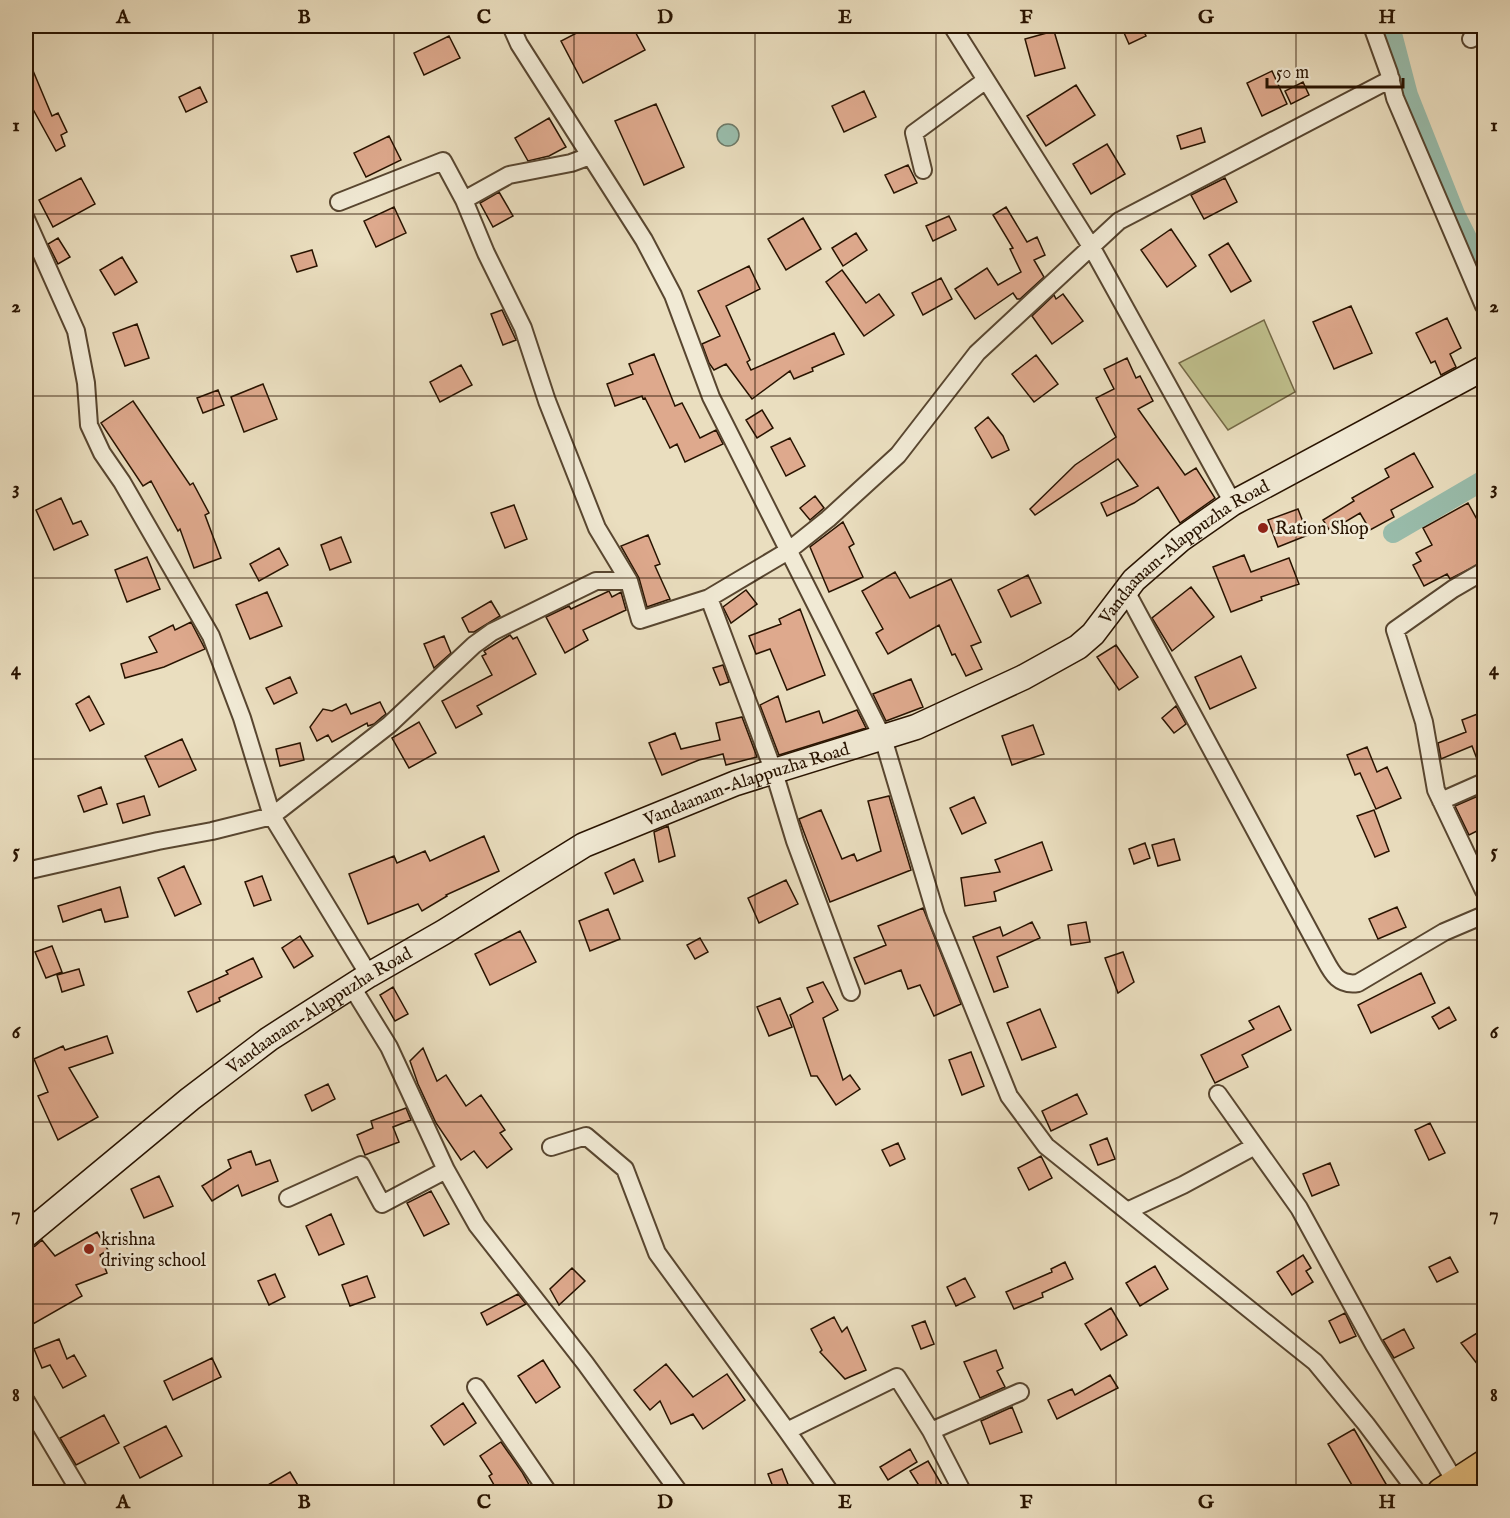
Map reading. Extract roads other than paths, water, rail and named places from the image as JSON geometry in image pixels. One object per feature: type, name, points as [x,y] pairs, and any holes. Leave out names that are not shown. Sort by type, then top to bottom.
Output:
[{"type":"highway","points":[[1449,1488],[1485,1464]]},
{"type":"main road","name":"Vandaanam-Alappuzha Road","points":[[26,1235],[199,1092],[269,1039],[584,845],[736,783],[883,738],[927,722],[1024,676],[1078,647],[1093,634],[1134,580],[1180,540],[1233,503],[1485,368]]},
{"type":"street","points":[[511,26],[519,44],[644,240],[673,296],[711,397],[883,738],[936,915],[1009,1096],[1046,1146],[1315,1362],[1366,1424],[1417,1492]]},
{"type":"street","points":[[952,26],[1092,248],[1233,503]]},
{"type":"street","points":[[1372,26],[1391,79],[1395,98],[1485,306]]},
{"type":"street","points":[[339,202],[443,161],[464,200],[486,253],[523,328],[547,401],[597,528],[628,581],[640,620],[709,598],[788,551],[828,519],[898,455],[977,353],[1119,221],[1391,79]]},
{"type":"street","points":[[922,170],[914,133],[986,80]]},
{"type":"street","points":[[464,200],[509,175],[571,163],[590,156]]},
{"type":"street","points":[[26,219],[76,331],[86,383],[89,425],[102,453],[122,482],[211,636],[242,718],[272,816],[361,981],[446,1170],[477,1225],[585,1363],[679,1492]]},
{"type":"street","points":[[1485,571],[1453,589],[1395,630],[1425,722],[1436,790],[1485,891]]},
{"type":"street","points":[[26,871],[272,816],[389,725],[474,645],[492,632],[596,580],[628,581]]},
{"type":"street","points":[[1126,591],[1318,948],[1339,981],[1349,984],[1358,983],[1444,932],[1485,915]]},
{"type":"street","points":[[709,598],[774,772],[795,841],[851,992]]},
{"type":"street","points":[[1441,801],[1485,782]]},
{"type":"street","points":[[1218,1095],[1299,1208],[1449,1488]]},
{"type":"street","points":[[551,1147],[586,1136],[625,1169],[657,1254],[788,1431],[830,1492]]},
{"type":"street","points":[[1127,1211],[1183,1185],[1255,1146]]},
{"type":"street","points":[[288,1198],[361,1165],[382,1204],[446,1170]]},
{"type":"street","points":[[788,1431],[897,1377],[931,1431],[962,1491],[959,1492]]},
{"type":"street","points":[[476,1387],[548,1492]]},
{"type":"street","points":[[931,1431],[1020,1392]]},
{"type":"street","points":[[26,1401],[80,1492]]},
{"type":"waterway","points":[[1390,26],[1408,95],[1455,214],[1484,272]]},
{"type":"waterway","points":[[1393,533],[1484,480]]},
{"type":"place","name":"Ration Shop","points":[[1263,528]]},
{"type":"place","name":"krishna driving school","points":[[89,1249]]}]
